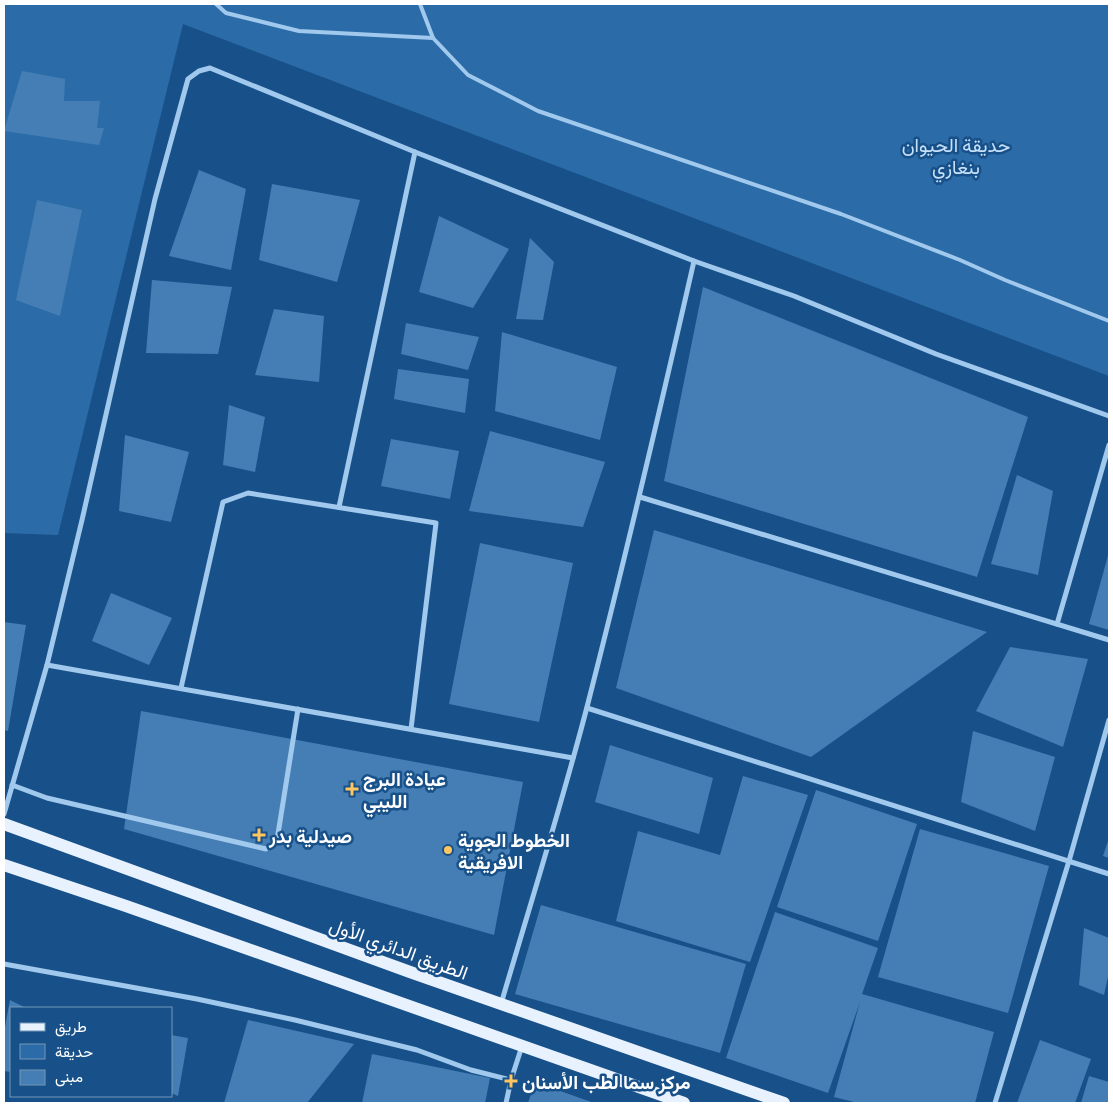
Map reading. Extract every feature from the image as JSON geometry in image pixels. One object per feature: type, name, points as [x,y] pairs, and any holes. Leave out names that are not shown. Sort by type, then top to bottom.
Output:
[{"type":"main road","name":"الطريق الدائري الأول","points":[[4,824],[501,1004],[784,1103]]},
{"type":"main road","points":[[4,865],[126,906],[684,1103]]},
{"type":"street","points":[[4,814],[46,665],[82,520],[155,199],[188,79],[199,71],[210,68],[415,152],[694,261],[794,296],[936,354],[1109,416]]},
{"type":"street","points":[[339,508],[415,152]]},
{"type":"street","points":[[501,1004],[587,708],[624,553],[640,497],[694,261]]},
{"type":"street","points":[[1057,624],[1109,445]]},
{"type":"street","points":[[181,688],[223,502],[248,493],[436,523],[411,729]]},
{"type":"street","points":[[640,497],[1109,640]]},
{"type":"street","points":[[46,665],[573,758]]},
{"type":"street","points":[[587,708],[1109,874]]},
{"type":"street","points":[[12,785],[47,798],[266,849],[273,844],[278,834],[298,709]]},
{"type":"street","points":[[995,1103],[1069,861],[1109,720]]},
{"type":"street","points":[[4,964],[187,997],[295,1020],[417,1050],[471,1070],[511,1080]]},
{"type":"street","points":[[506,1103],[522,1046]]},
{"type":"lane","points":[[216,4],[226,13],[299,31],[433,38]]},
{"type":"lane","points":[[420,4],[433,38],[468,75],[538,111],[841,214],[1109,321]]},
{"type":"green space","name":"حديقة الحيوان بنغازي","points":[[4,4],[1109,4],[1109,376],[183,24],[58,535],[4,533]]},
{"type":"building","points":[[22,71],[65,79],[64,101],[100,101],[97,128],[104,128],[99,145],[4,131]]},
{"type":"building","points":[[199,170],[246,189],[231,270],[169,256]]},
{"type":"building","points":[[272,184],[360,200],[337,282],[259,260]]},
{"type":"building","points":[[37,200],[82,210],[60,316],[16,300]]},
{"type":"building","points":[[439,216],[509,249],[473,308],[419,292]]},
{"type":"building","points":[[530,238],[554,262],[543,320],[516,319]]},
{"type":"building","points":[[152,280],[232,287],[218,354],[146,353]]},
{"type":"building","points":[[703,287],[1028,417],[977,577],[664,481]]},
{"type":"building","points":[[274,309],[324,316],[319,382],[255,375]]},
{"type":"building","points":[[406,323],[479,337],[468,370],[401,354]]},
{"type":"building","points":[[502,332],[617,367],[600,440],[495,411]]},
{"type":"building","points":[[398,369],[469,379],[465,413],[394,399]]},
{"type":"building","points":[[229,405],[265,417],[255,472],[223,465]]},
{"type":"building","points":[[490,431],[605,462],[583,527],[469,511]]},
{"type":"building","points":[[125,435],[189,452],[171,522],[119,511]]},
{"type":"building","points":[[391,439],[459,451],[450,499],[381,486]]},
{"type":"building","points":[[1017,475],[1053,491],[1038,575],[991,564]]},
{"type":"building","points":[[654,530],[987,632],[811,757],[616,688]]},
{"type":"building","points":[[480,543],[573,563],[539,722],[449,704]]},
{"type":"building","points":[[1109,552],[1109,630],[1089,624]]},
{"type":"building","points":[[111,593],[172,618],[149,665],[92,641]]},
{"type":"building","points":[[4,622],[26,625],[8,731],[4,730]]},
{"type":"building","points":[[1010,647],[1088,659],[1063,747],[976,711]]},
{"type":"building","points":[[141,711],[523,782],[494,935],[124,829]]},
{"type":"building","points":[[973,731],[1055,757],[1035,831],[961,802]]},
{"type":"building","points":[[610,745],[713,778],[699,834],[595,802]]},
{"type":"building","points":[[743,776],[808,795],[750,962],[616,921],[638,831],[720,855]]},
{"type":"building","points":[[816,790],[917,824],[878,941],[777,907]]},
{"type":"building","points":[[920,829],[1049,866],[1008,1013],[878,977]]},
{"type":"building","points":[[1109,838],[1109,858],[1103,856]]},
{"type":"building","points":[[541,905],[746,964],[720,1053],[515,994]]},
{"type":"building","points":[[775,912],[878,948],[862,994],[994,1032],[975,1103],[858,1103],[834,1097],[860,1002],[828,1093],[726,1058]]},
{"type":"building","points":[[1084,928],[1109,938],[1109,972],[1104,995],[1079,985]]},
{"type":"building","points":[[10,1000],[24,1007],[10,1007],[10,1072],[4,1071],[4,1032]]},
{"type":"building","points":[[248,1020],[354,1044],[307,1103],[224,1103]]},
{"type":"building","points":[[172,1035],[188,1038],[178,1096],[172,1093]]},
{"type":"building","points":[[1040,1040],[1091,1059],[1075,1103],[1017,1103]]},
{"type":"building","points":[[372,1054],[490,1078],[485,1103],[362,1103]]},
{"type":"building","points":[[1089,1076],[1109,1082],[1109,1103],[1081,1103]]},
{"type":"building","points":[[535,1082],[594,1103],[528,1103]]},
{"type":"place","name":"عيادة البرج الليبي","points":[[352,789]]},
{"type":"place","name":"صيدلية بدر","points":[[259,835]]},
{"type":"place","name":"الخطوط الجوية الافريقية","points":[[448,850]]},
{"type":"place","name":"مركز سما لطب الأسنان","points":[[511,1081]]}]
